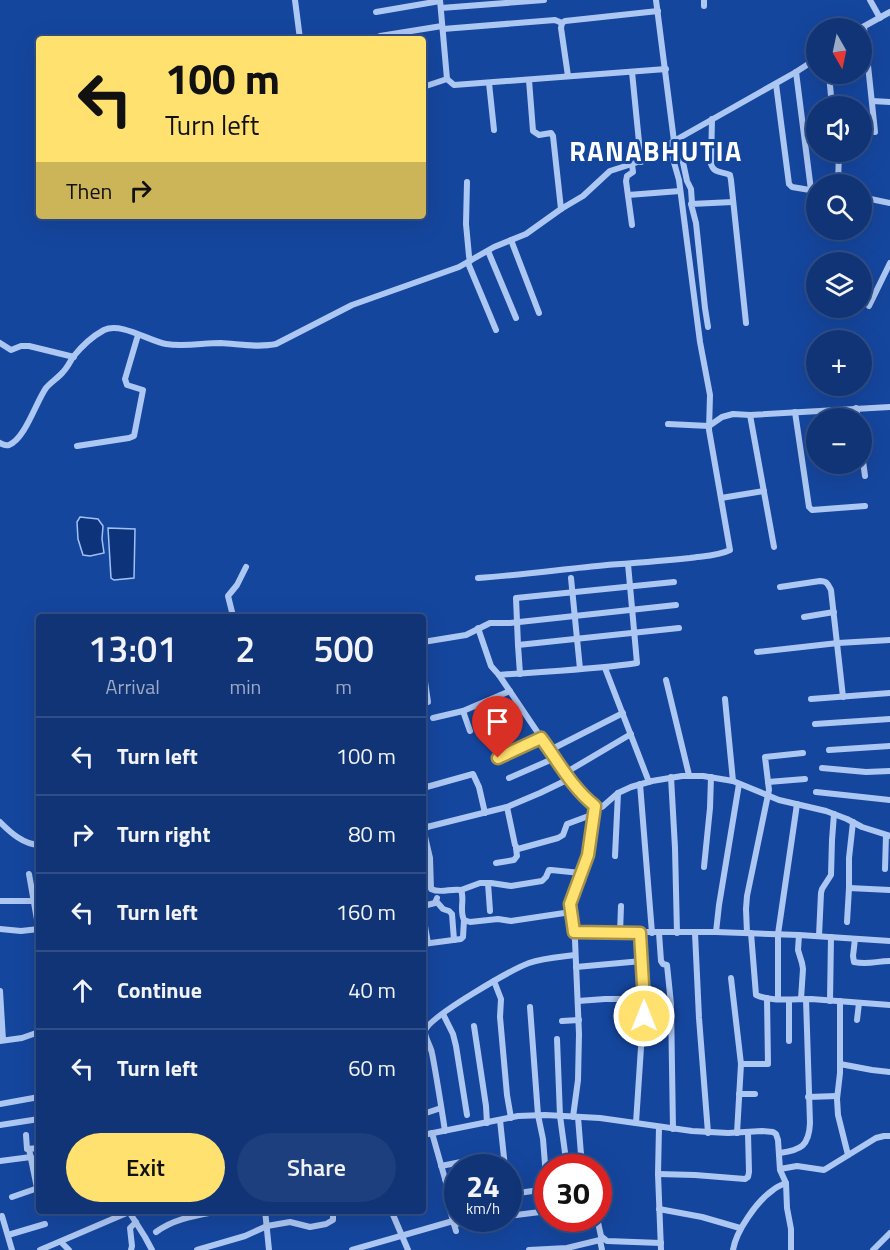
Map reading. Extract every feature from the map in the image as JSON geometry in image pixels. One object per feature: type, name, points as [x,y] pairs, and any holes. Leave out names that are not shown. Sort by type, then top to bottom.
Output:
[{"type":"street","points":[[296,0],[300,36]]},
{"type":"street","points":[[376,12],[440,3],[544,0]]},
{"type":"street","points":[[478,578],[707,556],[730,550],[709,426],[710,395],[700,342],[675,164],[666,69],[656,0]]},
{"type":"street","points":[[870,0],[880,18]]},
{"type":"street","points":[[440,3],[447,79],[454,85],[666,69]]},
{"type":"street","points":[[562,23],[570,20],[658,11]]},
{"type":"street","points":[[872,22],[890,12]]},
{"type":"street","points":[[380,36],[443,27],[555,20],[562,23]]},
{"type":"street","points":[[562,23],[568,76]]},
{"type":"street","points":[[0,443],[9,445],[23,430],[46,388],[64,371],[84,346],[105,330],[118,328],[166,344],[177,345],[222,343],[270,345],[282,342],[352,305],[459,267],[494,247],[526,234],[583,196],[610,171],[641,162],[806,66]]},
{"type":"street","points":[[632,72],[641,162]]},
{"type":"street","points":[[796,72],[811,174]]},
{"type":"street","points":[[426,86],[447,79]]},
{"type":"street","points":[[529,80],[533,131],[536,135],[551,133],[553,136],[561,209]]},
{"type":"street","points":[[489,83],[494,130]]},
{"type":"street","points":[[776,84],[789,184],[792,187],[806,189]]},
{"type":"street","points":[[875,132],[872,100],[890,102]]},
{"type":"street","points":[[712,119],[711,164],[715,172],[730,175],[746,323]]},
{"type":"street","points":[[674,141],[691,189],[708,327]]},
{"type":"street","points":[[632,164],[633,172],[626,178],[632,225]]},
{"type":"street","points":[[467,182],[466,224],[469,260],[496,330]]},
{"type":"street","points":[[628,195],[680,191]]},
{"type":"street","points":[[872,199],[890,203]]},
{"type":"street","points":[[692,203],[733,202]]},
{"type":"street","points":[[511,240],[539,313]]},
{"type":"street","points":[[488,251],[516,318]]},
{"type":"street","points":[[872,300],[890,263]]},
{"type":"street","points":[[77,446],[134,436],[143,390],[127,385],[125,379],[138,335]]},
{"type":"street","points":[[0,343],[11,350],[29,346],[74,357]]},
{"type":"street","points":[[856,408],[890,407]]},
{"type":"street","points":[[668,424],[709,426],[722,417],[733,414],[806,411]]},
{"type":"street","points":[[795,412],[809,507],[812,510],[865,506]]},
{"type":"street","points":[[750,415],[774,547]]},
{"type":"street","points":[[722,498],[774,493]]},
{"type":"street","points":[[499,675],[605,668],[637,663],[628,564]]},
{"type":"street","points":[[232,614],[228,596],[237,585],[246,567]]},
{"type":"street","points":[[571,578],[580,669]]},
{"type":"street","points":[[780,587],[824,581],[828,584],[834,612],[843,697]]},
{"type":"street","points":[[520,674],[516,598],[674,582]]},
{"type":"street","points":[[426,642],[465,635],[490,623],[676,605]]},
{"type":"street","points":[[804,617],[834,612]]},
{"type":"street","points":[[478,628],[491,666],[569,779],[595,806],[602,807],[626,788],[671,777],[689,775],[736,782],[768,795],[834,814],[888,836],[885,870]]},
{"type":"street","points":[[518,645],[679,628]]},
{"type":"street","points":[[757,652],[890,640]]},
{"type":"street","points":[[605,668],[649,782]]},
{"type":"street","points":[[666,681],[689,775]]},
{"type":"street","points":[[426,688],[428,702]]},
{"type":"street","points":[[433,718],[463,711],[510,692]]},
{"type":"street","points":[[811,699],[890,693]]},
{"type":"street","points":[[716,932],[736,782],[725,699]]},
{"type":"street","points":[[463,711],[471,730]]},
{"type":"street","points":[[550,750],[623,713]]},
{"type":"street","points":[[815,724],[890,718]]},
{"type":"street","points":[[565,773],[631,734]]},
{"type":"street","points":[[498,758],[541,738]]},
{"type":"street","points":[[829,750],[890,746]]},
{"type":"street","points":[[803,753],[765,757],[769,790],[746,903],[756,994],[767,998],[789,1000],[890,1005]]},
{"type":"street","points":[[509,778],[555,758]]},
{"type":"street","points":[[822,768],[839,771],[890,771]]},
{"type":"street","points":[[426,787],[473,774],[479,787],[484,813]]},
{"type":"street","points":[[671,777],[677,933]]},
{"type":"street","points":[[704,867],[711,777]]},
{"type":"street","points":[[426,828],[507,807],[569,779]]},
{"type":"street","points":[[768,782],[805,779]]},
{"type":"street","points":[[640,784],[656,933],[661,961],[667,965],[669,976],[673,1128]]},
{"type":"street","points":[[816,792],[890,800]]},
{"type":"street","points":[[615,856],[618,793]]},
{"type":"street","points":[[778,999],[778,934],[797,804]]},
{"type":"street","points":[[580,1154],[575,1117],[579,1020],[571,901],[588,855],[595,806]]},
{"type":"street","points":[[496,863],[514,860],[517,856],[507,807]]},
{"type":"street","points":[[516,848],[558,838],[563,835],[567,824],[594,814]]},
{"type":"street","points":[[819,936],[821,893],[831,875],[834,814]]},
{"type":"street","points":[[0,822],[18,838],[36,844]]},
{"type":"street","points":[[847,922],[849,858],[853,822]]},
{"type":"street","points":[[426,838],[430,858],[431,889],[436,891],[461,890],[480,883],[511,886],[542,881],[549,870],[580,873]]},
{"type":"street","points":[[29,874],[36,913]]},
{"type":"street","points":[[488,883],[490,911]]},
{"type":"street","points":[[849,888],[890,890]]},
{"type":"street","points":[[426,943],[459,940],[463,937],[461,890]]},
{"type":"street","points":[[436,891],[436,901],[452,914],[454,940]]},
{"type":"street","points":[[0,901],[34,901]]},
{"type":"street","points":[[426,905],[436,901]]},
{"type":"street","points":[[620,933],[621,906]]},
{"type":"street","points":[[464,920],[470,922],[498,919],[511,921],[571,912]]},
{"type":"street","points":[[0,929],[21,932],[36,930]]},
{"type":"street","points":[[574,932],[716,932],[890,941]]},
{"type":"street","points":[[636,1123],[644,999],[640,933]]},
{"type":"street","points":[[695,933],[708,1133]]},
{"type":"street","points":[[780,1153],[798,1149],[806,1143],[809,1137],[803,969],[798,950],[798,935]]},
{"type":"street","points":[[830,1001],[831,937]]},
{"type":"street","points":[[855,939],[854,962],[872,964],[890,961]]},
{"type":"street","points":[[426,1028],[443,1014],[494,981],[529,963],[575,955]]},
{"type":"street","points":[[576,967],[642,961]]},
{"type":"street","points":[[731,978],[741,1064],[736,1133]]},
{"type":"street","points":[[494,981],[501,999],[500,1017],[511,1118]]},
{"type":"street","points":[[0,991],[2,1041],[36,1033]]},
{"type":"street","points":[[741,1064],[768,1064],[767,998]]},
{"type":"street","points":[[578,1001],[644,999]]},
{"type":"street","points":[[789,1000],[789,1041]]},
{"type":"street","points":[[840,1001],[840,1073],[837,1096],[838,1114],[848,1155]]},
{"type":"street","points":[[857,1020],[859,1003]]},
{"type":"street","points":[[522,1193],[548,1189],[538,1115],[530,1007]]},
{"type":"street","points":[[443,1014],[455,1040],[467,1114]]},
{"type":"street","points":[[562,1021],[579,1020]]},
{"type":"street","points":[[474,1026],[487,1122]]},
{"type":"street","points":[[426,1036],[431,1048],[445,1131]]},
{"type":"street","points":[[557,1039],[560,1116],[565,1154]]},
{"type":"street","points":[[840,1064],[890,1071]]},
{"type":"street","points":[[739,1094],[755,1094]]},
{"type":"street","points":[[808,1097],[837,1096]]},
{"type":"street","points":[[0,1104],[36,1098]]},
{"type":"street","points":[[426,1113],[441,1108]]},
{"type":"street","points":[[426,1134],[538,1115],[600,1118],[708,1133],[762,1131],[774,1133],[778,1140],[780,1169],[786,1183],[791,1250]]},
{"type":"street","points":[[0,1125],[36,1119]]},
{"type":"street","points":[[500,1120],[504,1154]]},
{"type":"street","points":[[529,1250],[567,1248],[602,1240],[661,1246],[659,1127]]},
{"type":"street","points":[[658,1174],[745,1179],[749,1172],[748,1132]]},
{"type":"street","points":[[432,1133],[444,1176]]},
{"type":"street","points":[[26,1135],[27,1149],[29,1149],[36,1179]]},
{"type":"street","points":[[780,1169],[797,1166],[824,1170],[876,1138],[890,1136]]},
{"type":"street","points":[[29,1149],[36,1148]]},
{"type":"street","points":[[0,1161],[31,1157]]},
{"type":"street","points":[[733,1250],[740,1228],[769,1192],[786,1183]]},
{"type":"street","points":[[12,1197],[36,1189]]},
{"type":"street","points":[[659,1209],[702,1217],[740,1228]]},
{"type":"street","points":[[40,1250],[122,1214]]},
{"type":"street","points":[[130,1214],[152,1250]]},
{"type":"street","points":[[156,1232],[182,1219],[206,1214]]},
{"type":"street","points":[[266,1214],[269,1250]]},
{"type":"street","points":[[197,1250],[245,1236],[267,1226],[290,1222],[310,1227],[326,1224],[333,1220],[333,1214]]},
{"type":"street","points":[[393,1214],[408,1250]]},
{"type":"street","points":[[2,1216],[12,1250]]},
{"type":"street","points":[[131,1250],[130,1228],[136,1222]]},
{"type":"street","points":[[8,1235],[45,1224]]},
{"type":"street","points":[[352,1250],[362,1249],[402,1235],[444,1227]]},
{"type":"street","points":[[600,1232],[602,1250]]},
{"type":"street","points":[[873,1250],[890,1233]]},
{"type":"street","points":[[61,1242],[69,1250]]},
{"type":"water","points":[[80,517],[98,519],[103,526],[104,553],[83,555],[78,539],[77,522]]},
{"type":"water","points":[[108,528],[135,529],[134,578],[114,580],[111,578]]},
{"type":"district","name":"RANABHUTIA","points":[[656,150]]},
{"type":"route","points":[[498,758],[541,738],[569,779],[595,806],[588,855],[570,904],[574,932],[640,933],[644,1016]]}]
